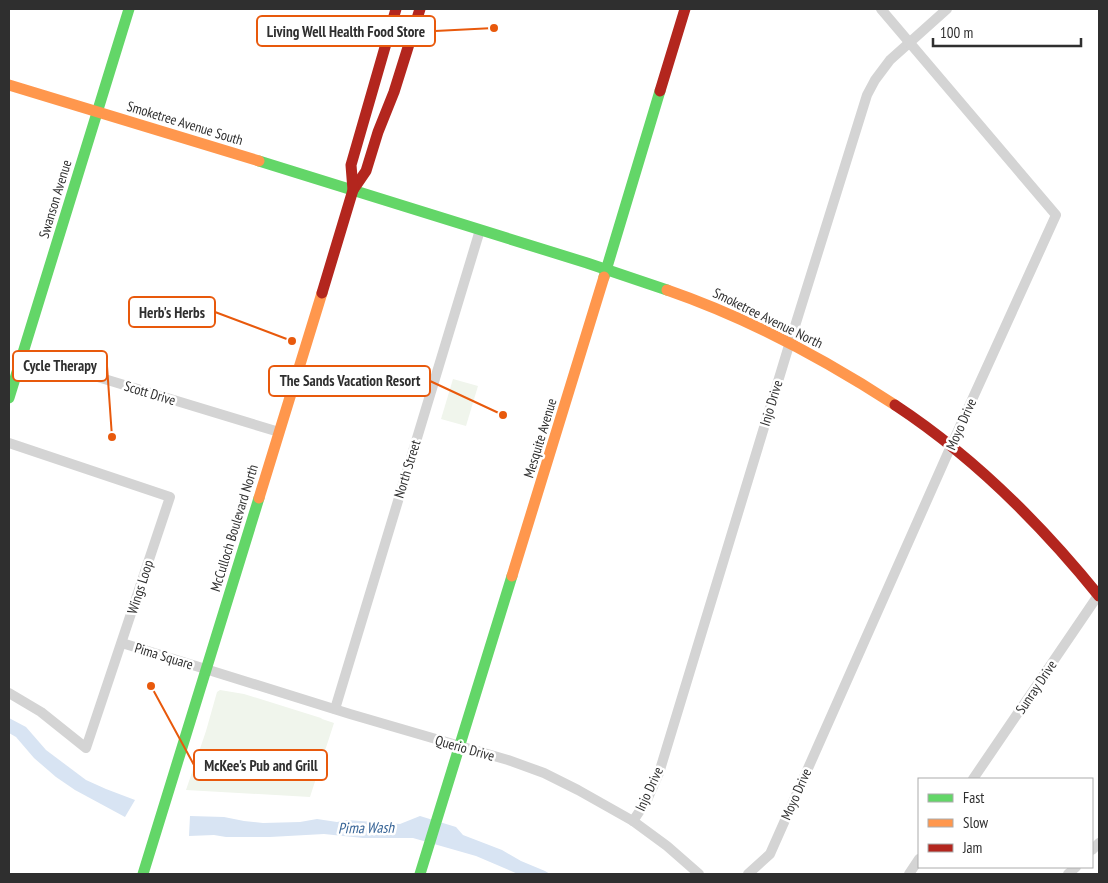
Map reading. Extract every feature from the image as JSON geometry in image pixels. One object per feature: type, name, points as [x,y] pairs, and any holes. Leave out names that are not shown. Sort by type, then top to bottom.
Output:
[{"type":"street","name":"Swanson Avenue","points":[[9,398],[129,9]]},
{"type":"street","points":[[352,190],[352,166],[396,9]]},
{"type":"street","points":[[352,190],[366,171],[378,132],[394,92],[420,9]]},
{"type":"street","name":"Mesquite Avenue","points":[[420,874],[576,370],[685,9]]},
{"type":"street","name":"Moyo Drive","points":[[748,874],[770,854],[1056,215],[881,9]]},
{"type":"street","name":"Injo Drive","points":[[633,821],[647,800],[659,773],[867,95],[875,80],[890,60],[947,9]]},
{"type":"street","name":"Smoketree Avenue South","points":[[9,85],[352,190]]},
{"type":"street","name":"Smoketree Avenue North","points":[[352,190],[679,294],[718,309],[790,342],[900,408],[951,446],[1001,489],[1043,531],[1099,595]]},
{"type":"street","name":"McCulloch Boulevard North","points":[[143,874],[352,190]]},
{"type":"street","name":"North Street","points":[[335,709],[480,230]]},
{"type":"street","name":"Scott Drive","points":[[22,354],[279,432]]},
{"type":"street","name":"Wings Loop","points":[[9,443],[170,497],[86,748],[41,712],[9,693]]},
{"type":"street","name":"Sunray Drive","points":[[974,778],[1099,595]]},
{"type":"street","name":"Pima Square","points":[[122,643],[207,669]]},
{"type":"street","name":"Querio Drive","points":[[207,669],[508,760],[544,773],[633,821],[667,846],[699,874]]},
{"type":"street","points":[[908,874],[918,859]]},
{"type":"shaded area","points":[[453,379],[478,386],[466,426],[441,419]]},
{"type":"shaded area","points":[[220,690],[244,694],[334,723],[310,797],[186,790],[217,692]]},
{"type":"water","points":[[9,718],[26,727],[46,750],[86,780],[135,800],[125,817],[75,790],[56,777],[34,758],[16,737],[9,733]]},
{"type":"water","name":"Pima Wash","points":[[190,816],[224,817],[263,823],[300,822],[317,819],[337,822],[347,820],[400,824],[420,816],[456,827],[463,835],[502,850],[550,874],[518,874],[476,856],[413,838],[363,838],[324,834],[270,837],[189,836]]},
{"type":"traffic: fast","points":[[9,398],[129,9]]},
{"type":"traffic: fast","points":[[604,277],[660,91]]},
{"type":"traffic: fast","points":[[259,161],[587,263],[667,290]]},
{"type":"traffic: fast","points":[[143,874],[259,498]]},
{"type":"traffic: fast","points":[[420,874],[512,576]]},
{"type":"traffic: slow","points":[[9,85],[259,161]]},
{"type":"traffic: slow","points":[[512,576],[604,277]]},
{"type":"traffic: slow","points":[[667,290],[727,313],[784,340],[813,355],[895,405]]},
{"type":"traffic: slow","points":[[259,498],[322,293]]},
{"type":"traffic: jam","points":[[322,293],[353,190],[351,165],[396,9]]},
{"type":"traffic: jam","points":[[353,190],[366,171],[378,132],[394,92],[420,9]]},
{"type":"traffic: jam","points":[[660,91],[685,9]]},
{"type":"traffic: jam","points":[[895,405],[924,425],[979,469],[1029,517],[1099,596]]},
{"type":"place","name":"Living Well Health Food Store","points":[[494,28]]},
{"type":"place","name":"Herb's Herbs","points":[[292,341]]},
{"type":"place","name":"The Sands Vacation Resort","points":[[503,415]]},
{"type":"place","name":"Cycle Therapy","points":[[112,437]]},
{"type":"place","name":"McKee's Pub and Grill","points":[[151,686]]}]
